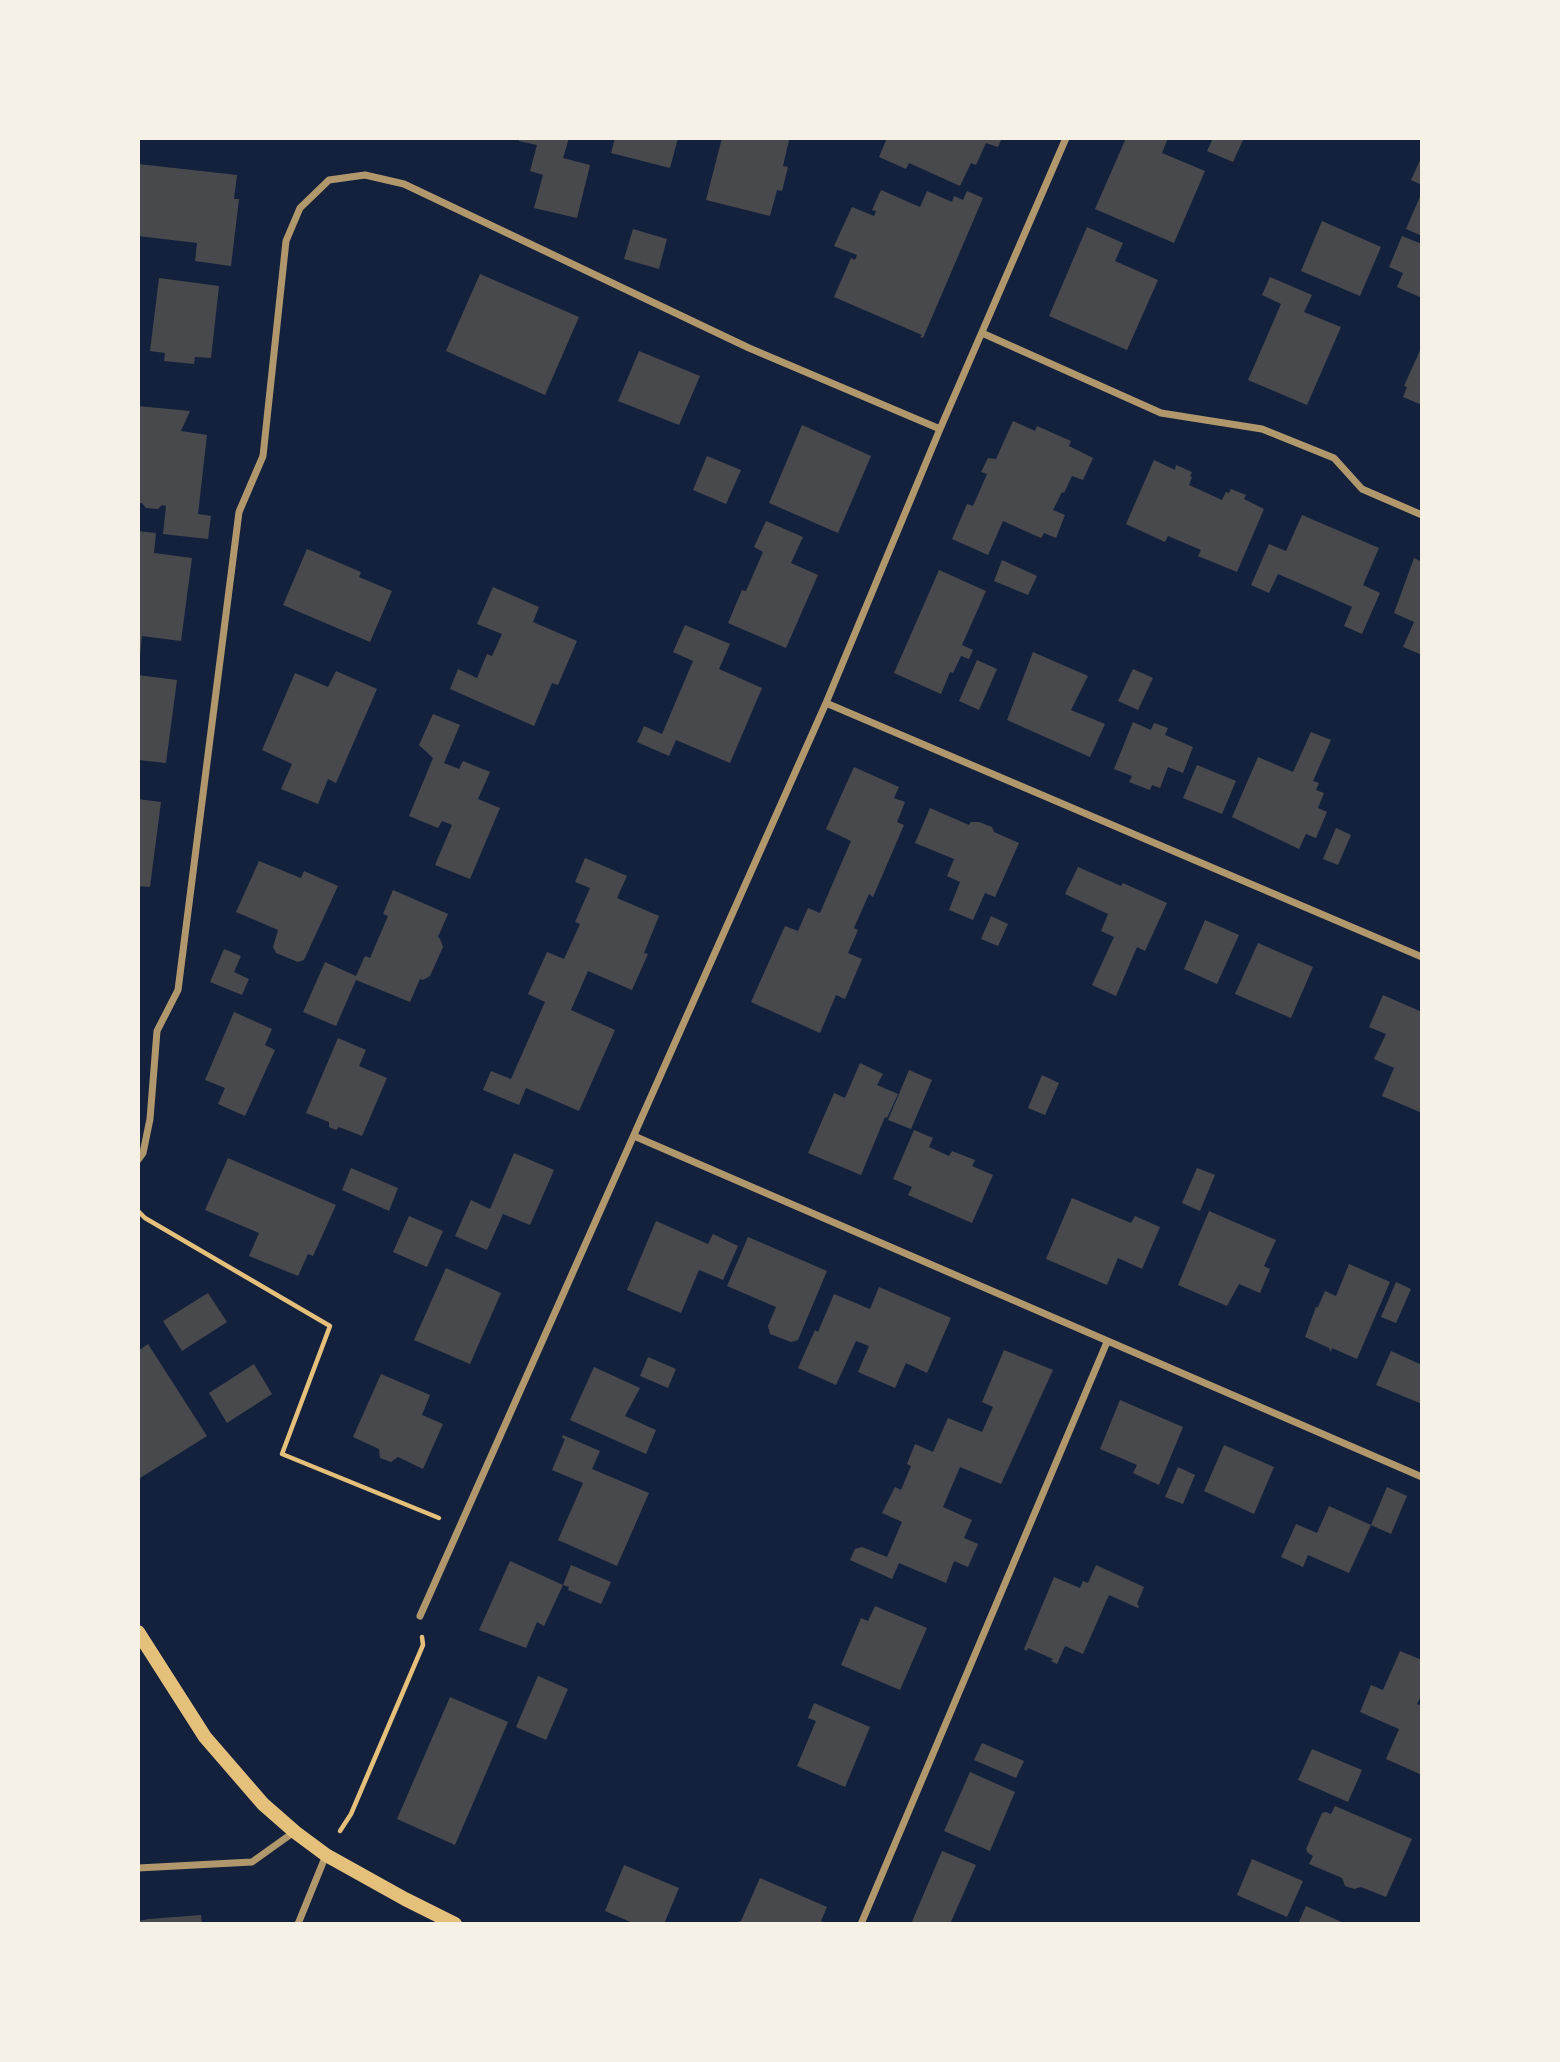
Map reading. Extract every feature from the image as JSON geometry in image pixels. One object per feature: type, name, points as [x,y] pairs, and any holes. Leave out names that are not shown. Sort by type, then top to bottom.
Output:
[{"type":"main road","points":[[138,1632],[205,1737],[263,1804],[326,1855],[455,1924]]},
{"type":"street","points":[[420,1616],[826,704],[940,429],[1066,138]]},
{"type":"street","points":[[138,1160],[143,1153],[150,1119],[157,1031],[178,990],[239,512],[263,456],[286,241],[300,208],[329,180],[365,175],[404,184],[749,348],[940,429]]},
{"type":"street","points":[[982,333],[1161,413],[1262,429],[1334,458],[1362,489],[1422,515]]},
{"type":"street","points":[[826,704],[1422,957]]},
{"type":"street","points":[[634,1136],[1422,1477]]},
{"type":"street","points":[[861,1924],[1107,1342]]},
{"type":"street","points":[[138,1868],[252,1862],[295,1832]]},
{"type":"street","points":[[298,1924],[326,1855]]},
{"type":"path","points":[[138,1211],[145,1218],[330,1326],[282,1454],[458,1526]]},
{"type":"path","points":[[326,1855],[351,1814],[423,1645],[420,1616]]},
{"type":"building","points":[[519,138],[569,138],[563,158],[590,165],[577,218],[534,208],[543,175],[530,171],[537,145],[519,141]]},
{"type":"building","points":[[615,138],[678,138],[670,168],[611,153]]},
{"type":"building","points":[[722,138],[789,140],[783,166],[788,167],[782,191],[777,190],[770,216],[706,200]]},
{"type":"building","points":[[887,138],[1002,138],[998,147],[986,143],[976,165],[971,163],[960,186],[909,163],[906,169],[879,157]]},
{"type":"building","points":[[1126,138],[1168,138],[1162,153],[1205,171],[1174,243],[1095,209]]},
{"type":"building","points":[[1213,138],[1244,138],[1233,162],[1207,151]]},
{"type":"building","points":[[1422,156],[1422,185],[1411,180]]},
{"type":"building","points":[[138,164],[237,175],[234,199],[239,199],[231,266],[195,261],[197,243],[138,236]]},
{"type":"building","points":[[881,190],[920,207],[927,191],[952,202],[954,196],[963,200],[967,191],[983,198],[923,338],[920,337],[922,335],[834,297],[851,258],[855,260],[857,255],[834,246],[852,207],[874,216],[876,211],[872,210]]},
{"type":"building","points":[[1422,192],[1422,236],[1406,229]]},
{"type":"building","points":[[1322,221],[1381,247],[1360,296],[1301,271]]},
{"type":"building","points":[[1087,227],[1123,243],[1115,261],[1158,280],[1127,350],[1049,316]]},
{"type":"building","points":[[633,229],[667,239],[659,269],[624,259]]},
{"type":"building","points":[[1402,236],[1422,244],[1422,298],[1397,287],[1403,273],[1389,267]]},
{"type":"building","points":[[480,274],[579,317],[545,395],[446,351]]},
{"type":"building","points":[[1270,277],[1312,295],[1304,312],[1341,327],[1307,405],[1248,380],[1281,304],[1262,295]]},
{"type":"building","points":[[159,278],[219,286],[211,358],[195,357],[194,364],[164,361],[165,353],[150,351]]},
{"type":"building","points":[[1422,346],[1422,405],[1403,397],[1407,387],[1404,386]]},
{"type":"building","points":[[639,351],[700,376],[679,425],[618,401]]},
{"type":"building","points":[[138,406],[190,411],[181,431],[207,435],[198,514],[211,516],[208,539],[163,534],[166,506],[162,505],[158,509],[146,508],[142,503],[138,503]]},
{"type":"building","points":[[1013,421],[1035,431],[1037,426],[1071,441],[1069,446],[1093,458],[1083,480],[1072,476],[1053,510],[1065,515],[1056,538],[1044,533],[1041,538],[1003,521],[988,555],[952,539],[967,504],[973,506],[987,474],[981,472],[988,458],[996,459]]},
{"type":"building","points":[[802,425],[871,456],[838,533],[769,503]]},
{"type":"building","points":[[707,456],[741,470],[726,504],[693,490]]},
{"type":"building","points":[[1154,460],[1175,470],[1176,465],[1192,472],[1189,485],[1222,500],[1231,489],[1246,495],[1244,499],[1264,509],[1237,572],[1198,556],[1201,550],[1168,536],[1165,542],[1126,524]]},
{"type":"building","points":[[1302,515],[1379,548],[1363,585],[1380,593],[1362,634],[1344,626],[1352,607],[1315,590],[1278,574],[1269,593],[1251,585],[1269,544],[1286,551]]},
{"type":"building","points":[[766,521],[803,537],[791,563],[818,575],[786,648],[728,623],[763,552],[754,547]]},
{"type":"building","points":[[138,531],[156,533],[154,553],[192,558],[181,641],[142,636],[140,656]]},
{"type":"building","points":[[307,549],[361,572],[359,577],[392,591],[370,642],[283,605]]},
{"type":"building","points":[[1414,558],[1422,562],[1422,655],[1403,647],[1414,622],[1394,613]]},
{"type":"building","points":[[1002,560],[1037,576],[1028,595],[994,581]]},
{"type":"building","points":[[939,570],[986,591],[962,645],[973,650],[969,659],[961,656],[953,673],[950,672],[941,694],[894,673]]},
{"type":"building","points":[[493,587],[539,607],[533,622],[577,641],[558,685],[552,683],[534,726],[450,689],[458,669],[477,678],[487,654],[492,656],[502,634],[477,624]]},
{"type":"building","points":[[685,625],[730,644],[719,669],[762,688],[730,763],[676,740],[669,756],[637,742],[644,726],[662,734],[693,661],[673,652]]},
{"type":"building","points":[[1033,652],[1088,676],[1071,710],[1105,724],[1090,757],[1007,720]]},
{"type":"building","points":[[977,660],[997,669],[979,710],[959,701]]},
{"type":"building","points":[[1133,669],[1153,678],[1138,710],[1118,701]]},
{"type":"building","points":[[336,671],[377,689],[336,783],[328,779],[318,804],[281,789],[292,764],[262,750],[295,673],[328,687]]},
{"type":"building","points":[[138,675],[177,680],[166,763],[138,760]]},
{"type":"building","points":[[433,714],[460,725],[444,763],[459,769],[463,761],[490,772],[478,799],[500,808],[470,879],[435,865],[452,825],[442,821],[438,828],[409,816],[433,758],[419,745]]},
{"type":"building","points":[[1133,722],[1151,730],[1154,723],[1168,728],[1165,735],[1193,747],[1183,773],[1168,767],[1160,788],[1152,785],[1150,790],[1129,782],[1132,776],[1114,769]]},
{"type":"building","points":[[1311,732],[1331,740],[1313,781],[1319,783],[1316,790],[1324,793],[1318,808],[1327,812],[1316,838],[1306,834],[1299,849],[1232,817],[1258,757],[1293,772]]},
{"type":"building","points":[[1197,765],[1236,781],[1222,814],[1183,798]]},
{"type":"building","points":[[854,767],[899,787],[894,798],[905,802],[897,822],[904,825],[873,897],[869,894],[854,928],[858,930],[848,953],[862,959],[845,999],[836,995],[820,1033],[751,1002],[785,926],[798,931],[808,908],[820,913],[851,841],[826,829]]},
{"type":"building","points":[[138,799],[161,802],[150,887],[138,886]]},
{"type":"building","points":[[930,808],[969,825],[971,822],[979,822],[992,827],[994,832],[1019,843],[995,897],[985,893],[973,920],[949,910],[960,882],[947,876],[954,859],[915,843]]},
{"type":"building","points":[[1336,828],[1351,835],[1338,865],[1323,859]]},
{"type":"building","points":[[585,858],[627,876],[617,898],[659,916],[644,953],[648,954],[632,990],[588,971],[571,1010],[615,1030],[579,1111],[526,1088],[519,1105],[483,1090],[491,1071],[511,1079],[545,1002],[528,994],[547,952],[564,959],[580,924],[575,922],[590,888],[575,882]]},
{"type":"building","points":[[259,861],[301,878],[304,871],[338,886],[304,960],[298,962],[276,953],[273,947],[278,930],[236,912]]},
{"type":"building","points":[[1078,867],[1167,903],[1145,951],[1137,947],[1116,996],[1092,985],[1114,937],[1101,931],[1108,914],[1065,894]]},
{"type":"building","points":[[393,890],[448,914],[438,937],[443,947],[430,976],[420,979],[410,1002],[356,980],[336,1026],[303,1012],[325,962],[356,976],[365,956],[370,958],[388,916],[383,914]]},
{"type":"building","points":[[991,916],[1008,924],[998,946],[981,939]]},
{"type":"building","points":[[1205,920],[1239,935],[1217,984],[1184,969]]},
{"type":"building","points":[[1258,943],[1313,967],[1291,1018],[1235,994]]},
{"type":"building","points":[[224,949],[241,956],[234,972],[249,979],[242,995],[210,982]]},
{"type":"building","points":[[1383,995],[1422,1012],[1422,1113],[1382,1096],[1394,1068],[1374,1059],[1386,1034],[1369,1027]]},
{"type":"building","points":[[234,1012],[272,1029],[265,1045],[275,1050],[245,1116],[218,1104],[225,1088],[205,1080]]},
{"type":"building","points":[[338,1038],[366,1050],[359,1066],[387,1078],[362,1136],[339,1127],[336,1130],[329,1127],[329,1122],[306,1113]]},
{"type":"building","points":[[860,1063],[883,1074],[877,1085],[898,1094],[887,1118],[885,1117],[861,1175],[808,1153],[834,1093],[845,1098]]},
{"type":"building","points":[[909,1070],[932,1080],[911,1129],[888,1120]]},
{"type":"building","points":[[1042,1075],[1059,1083],[1045,1115],[1028,1108]]},
{"type":"building","points":[[914,1130],[933,1138],[929,1147],[949,1156],[952,1151],[975,1160],[972,1166],[993,1175],[972,1223],[908,1195],[912,1187],[893,1179]]},
{"type":"building","points":[[514,1153],[554,1170],[530,1225],[503,1214],[487,1250],[455,1236],[471,1200],[490,1209]]},
{"type":"building","points":[[228,1158],[336,1205],[313,1256],[308,1254],[298,1276],[249,1256],[259,1233],[205,1210]]},
{"type":"building","points":[[351,1168],[398,1188],[389,1211],[342,1190]]},
{"type":"building","points":[[1197,1168],[1215,1175],[1200,1211],[1182,1203]]},
{"type":"building","points":[[1072,1198],[1131,1223],[1135,1216],[1160,1227],[1142,1269],[1118,1258],[1107,1285],[1046,1259]]},
{"type":"building","points":[[1209,1211],[1276,1240],[1264,1266],[1270,1269],[1260,1293],[1239,1284],[1227,1306],[1178,1285]]},
{"type":"building","points":[[409,1216],[443,1231],[427,1267],[393,1252]]},
{"type":"building","points":[[656,1221],[708,1244],[713,1234],[738,1246],[723,1280],[699,1270],[681,1313],[627,1290]]},
{"type":"building","points":[[748,1237],[827,1271],[798,1340],[791,1342],[770,1334],[768,1326],[776,1307],[727,1286]]},
{"type":"building","points":[[1349,1264],[1390,1282],[1357,1359],[1332,1348],[1331,1352],[1329,1348],[1305,1337],[1325,1291],[1336,1296]]},
{"type":"building","points":[[446,1268],[501,1293],[470,1364],[414,1340]]},
{"type":"building","points":[[1396,1282],[1411,1289],[1396,1323],[1381,1317]]},
{"type":"building","points":[[879,1287],[951,1318],[927,1373],[906,1363],[895,1388],[858,1372],[869,1346],[856,1341],[836,1385],[798,1368],[815,1330],[818,1332],[834,1294],[870,1309]]},
{"type":"building","points":[[208,1293],[227,1322],[182,1351],[163,1321]]},
{"type":"building","points":[[148,1344],[207,1436],[140,1478],[138,1351]]},
{"type":"building","points":[[1004,1350],[1053,1370],[1001,1484],[960,1467],[943,1507],[972,1520],[964,1538],[978,1544],[968,1567],[954,1561],[946,1583],[899,1563],[892,1579],[850,1560],[855,1549],[862,1547],[887,1557],[902,1522],[882,1513],[895,1487],[901,1490],[911,1466],[907,1464],[915,1444],[933,1452],[948,1418],[982,1432],[993,1407],[982,1402]]},
{"type":"building","points":[[1391,1351],[1422,1365],[1422,1404],[1376,1385]]},
{"type":"building","points":[[648,1357],[676,1369],[668,1388],[640,1376]]},
{"type":"building","points":[[254,1364],[272,1394],[227,1423],[209,1393]]},
{"type":"building","points":[[594,1367],[640,1388],[625,1416],[656,1430],[646,1454],[570,1420]]},
{"type":"building","points":[[381,1374],[430,1395],[422,1415],[443,1424],[423,1469],[398,1457],[391,1462],[380,1458],[379,1449],[353,1437]]},
{"type":"building","points":[[1120,1400],[1183,1427],[1159,1485],[1133,1473],[1137,1465],[1100,1449]]},
{"type":"building","points":[[563,1435],[600,1451],[592,1469],[649,1493],[617,1566],[558,1540],[583,1483],[552,1470],[565,1439],[562,1438]]},
{"type":"building","points":[[1224,1445],[1274,1467],[1254,1514],[1204,1491]]},
{"type":"building","points":[[1178,1467],[1195,1475],[1183,1504],[1165,1497]]},
{"type":"building","points":[[1387,1487],[1407,1496],[1391,1534],[1371,1525]]},
{"type":"building","points":[[1329,1506],[1371,1525],[1349,1573],[1308,1555],[1303,1567],[1281,1557],[1296,1524],[1317,1533]]},
{"type":"building","points":[[510,1561],[563,1585],[544,1626],[537,1622],[526,1648],[479,1630]]},
{"type":"building","points":[[571,1565],[611,1582],[601,1604],[568,1590],[569,1587],[563,1585]]},
{"type":"building","points":[[1096,1565],[1144,1587],[1138,1608],[1109,1595],[1083,1654],[1065,1646],[1057,1664],[1051,1661],[1053,1659],[1028,1648],[1027,1651],[1024,1649],[1054,1577],[1080,1588],[1083,1581],[1088,1583]]},
{"type":"building","points":[[875,1606],[927,1628],[900,1690],[841,1665],[861,1618],[868,1621]]},
{"type":"building","points":[[1400,1651],[1422,1660],[1422,1694],[1417,1704],[1422,1706],[1422,1775],[1386,1759],[1399,1729],[1360,1712],[1371,1685],[1383,1690]]},
{"type":"building","points":[[538,1676],[568,1689],[546,1740],[516,1727]]},
{"type":"building","points":[[450,1697],[508,1722],[455,1845],[397,1819]]},
{"type":"building","points":[[814,1703],[870,1727],[845,1787],[797,1766],[816,1721],[808,1718]]},
{"type":"building","points":[[982,1743],[1024,1761],[1016,1778],[974,1760]]},
{"type":"building","points":[[1312,1749],[1362,1770],[1348,1802],[1298,1780]]},
{"type":"building","points":[[970,1772],[1015,1792],[990,1851],[944,1831]]},
{"type":"building","points":[[1335,1806],[1412,1839],[1386,1897],[1361,1887],[1354,1889],[1345,1886],[1342,1878],[1309,1864],[1313,1856],[1306,1849],[1322,1813],[1331,1814]]},
{"type":"building","points":[[942,1851],[976,1865],[950,1924],[911,1924]]},
{"type":"building","points":[[1252,1859],[1303,1881],[1287,1917],[1237,1895]]},
{"type":"building","points":[[624,1865],[679,1888],[664,1924],[635,1924],[605,1911]]},
{"type":"building","points":[[760,1878],[827,1907],[821,1921],[828,1924],[729,1924],[741,1921]]},
{"type":"building","points":[[1306,1906],[1346,1924],[1298,1924]]},
{"type":"building","points":[[201,1915],[202,1924],[138,1924],[138,1921],[149,1919]]}]
